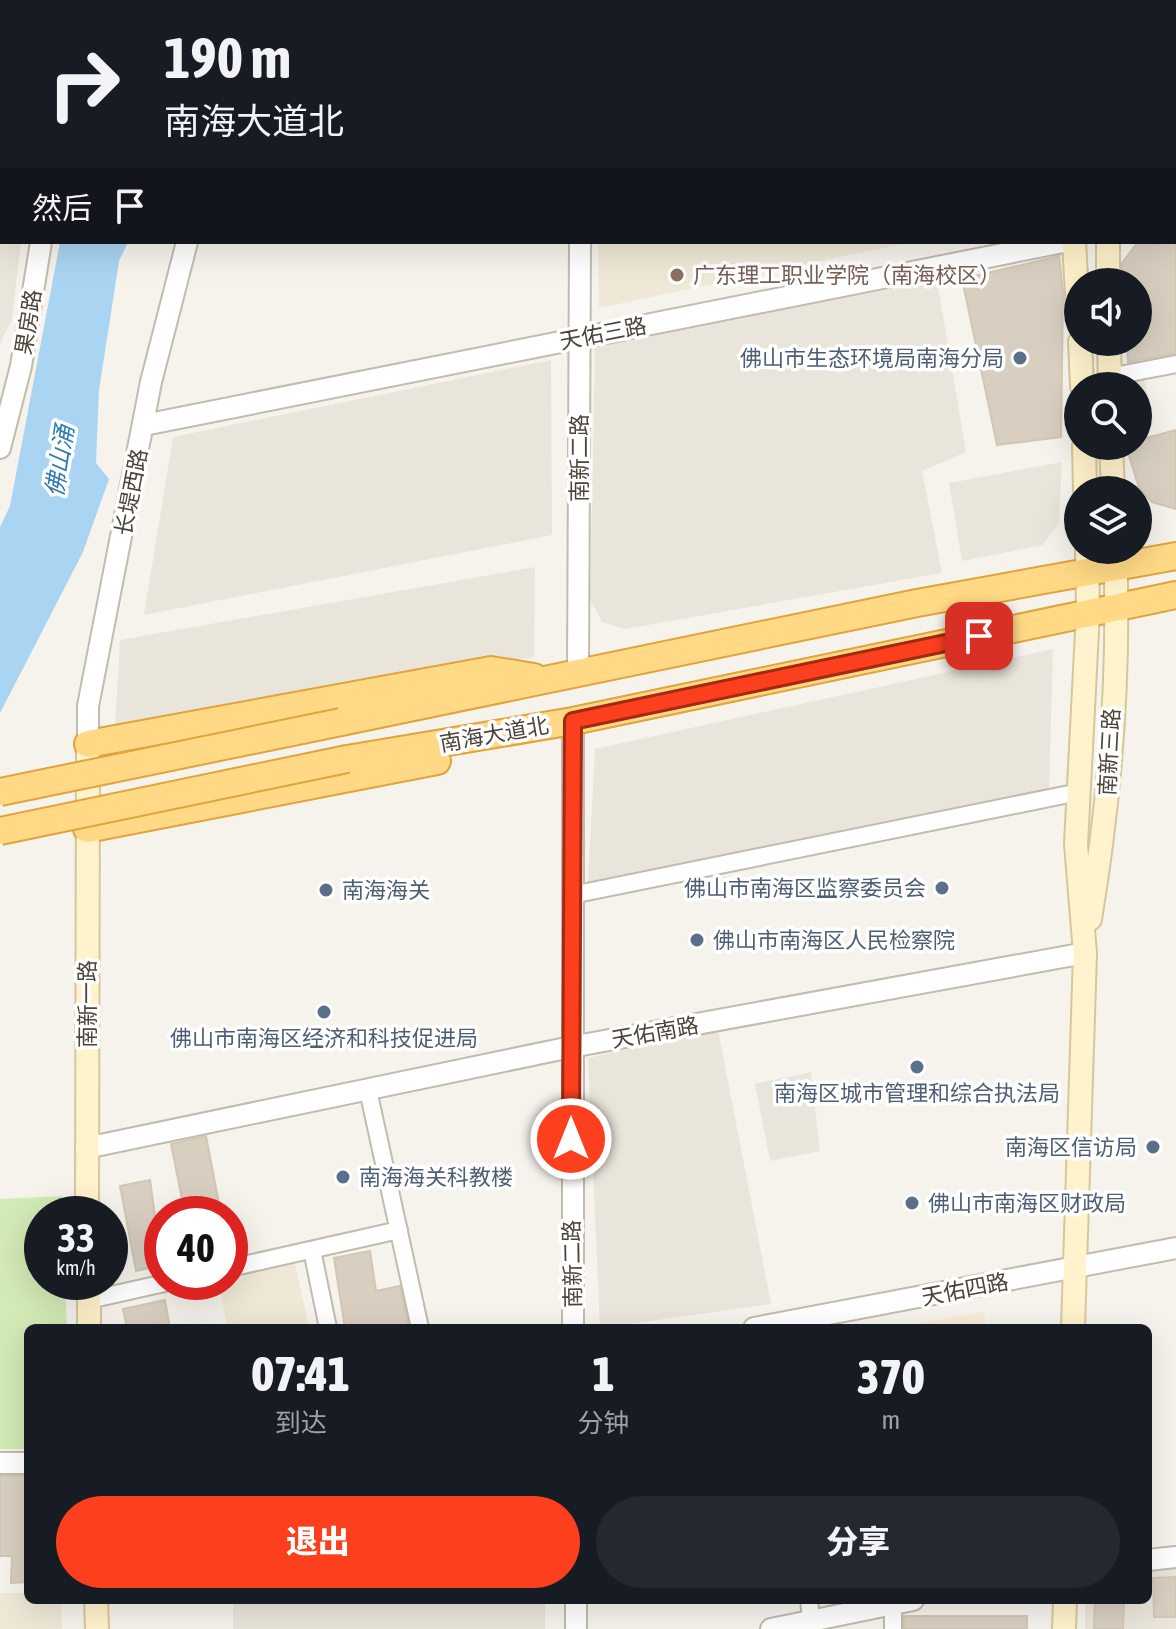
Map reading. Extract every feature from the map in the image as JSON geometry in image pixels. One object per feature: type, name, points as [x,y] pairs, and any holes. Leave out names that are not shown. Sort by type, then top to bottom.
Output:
[{"type":"highway","name":"南海大道北","points":[[1152,557],[1176,556]]},
{"type":"highway","name":"南海大道北","points":[[0,792],[917,603],[1079,564]]},
{"type":"highway","name":"南海大道北","points":[[0,831],[347,759],[573,721],[1176,595]]},
{"type":"highway","points":[[88,744],[491,670],[549,680]]},
{"type":"highway","points":[[87,829],[487,752],[521,730]]},
{"type":"main road","points":[[1074,244],[1075,268]]},
{"type":"main road","points":[[1108,244],[1108,268]]},
{"type":"main road","name":"南新三路","points":[[1073,1324],[1085,953],[1076,844],[1088,612],[1087,564]]},
{"type":"main road","name":"南新三路","points":[[1085,953],[1104,835],[1117,607],[1116,564]]},
{"type":"main road","name":"南新一路","points":[[87,1196],[88,744]]},
{"type":"main road","points":[[89,1300],[89,1324]]},
{"type":"main road","points":[[96,1604],[97,1629]]},
{"type":"main road","points":[[1064,1629],[1065,1604]]},
{"type":"street","name":"果房路","points":[[0,448],[9,378],[41,244]]},
{"type":"street","name":"长堤西路","points":[[88,744],[88,706],[151,382],[186,244]]},
{"type":"street","name":"南新二路","points":[[578,674],[580,244]]},
{"type":"street","name":"天佑三路","points":[[144,425],[1053,244]]},
{"type":"street","points":[[1145,372],[1176,364]]},
{"type":"street","name":"南新二路","points":[[573,721],[573,1324]]},
{"type":"street","points":[[572,895],[1079,792]]},
{"type":"street","name":"天佑南路","points":[[86,1148],[571,1047],[1085,953]]},
{"type":"street","points":[[368,1090],[419,1324]]},
{"type":"street","points":[[248,1264],[399,1230]]},
{"type":"street","name":"天佑四路","points":[[776,1324],[1176,1248]]},
{"type":"street","points":[[312,1250],[327,1324]]},
{"type":"street","points":[[0,1463],[24,1463]]},
{"type":"street","points":[[1152,1560],[1176,1557]]},
{"type":"street","points":[[576,1604],[576,1629]]},
{"type":"street","points":[[771,1629],[811,1617],[893,1604],[893,1629]]},
{"type":"shaded area","points":[[0,244],[21,244],[12,320],[0,343]]},
{"type":"shaded area","name":"广东理工职业学院（南海校区）","points":[[598,244],[902,244],[599,308]]},
{"type":"shaded area","points":[[937,280],[966,452],[922,471],[942,573],[625,629],[602,622],[590,599],[595,346]]},
{"type":"shaded area","points":[[551,360],[552,535],[144,615],[173,437]]},
{"type":"shaded area","points":[[1062,462],[1059,523],[1043,545],[962,561],[949,483]]},
{"type":"shaded area","points":[[535,567],[534,657],[115,728],[120,640]]},
{"type":"shaded area","points":[[1053,649],[1049,790],[588,882],[595,749]]},
{"type":"shaded area","points":[[718,1030],[771,1304],[628,1324],[600,1324],[588,1058]]},
{"type":"shaded area","points":[[811,1072],[820,1151],[770,1161],[755,1084]]},
{"type":"shaded area","points":[[295,1263],[308,1324],[226,1324],[222,1300],[248,1300],[248,1272]]},
{"type":"shaded area","points":[[984,1312],[986,1324],[914,1324]]},
{"type":"shaded area","points":[[1176,1564],[1176,1629],[1085,1629],[1085,1604],[1152,1604],[1152,1567]]},
{"type":"shaded area","points":[[0,1593],[24,1593],[24,1604],[61,1604],[62,1629],[0,1629]]},
{"type":"shaded area","points":[[233,1604],[545,1604],[545,1629],[233,1629]]},
{"type":"green space","points":[[24,1198],[24,1300],[66,1300],[67,1324],[24,1324],[24,1449],[0,1449],[0,1199]]},
{"type":"water","name":"佛山涌","points":[[60,244],[127,244],[119,261],[99,390],[96,463],[109,479],[83,552],[0,713],[0,527],[10,506]]},
{"type":"building","points":[[1136,244],[1176,244],[1176,353],[1128,362],[1127,356],[1152,356],[1152,268],[1122,268],[1122,263]]},
{"type":"building","name":"佛山市生态环境局南海分局","points":[[1059,256],[1063,292],[1061,437],[997,445],[962,279]]},
{"type":"building","points":[[1176,430],[1176,509],[1152,502],[1152,476],[1135,476],[1130,460],[1152,460],[1152,436]]},
{"type":"building","points":[[206,1136],[218,1196],[181,1196],[171,1144]]},
{"type":"building","points":[[150,1180],[152,1196],[144,1196],[144,1269],[136,1271],[128,1228],[128,1196],[122,1196],[120,1186]]},
{"type":"building","points":[[370,1251],[376,1291],[400,1286],[408,1324],[344,1324],[334,1258]]},
{"type":"building","points":[[165,1300],[169,1324],[126,1324],[123,1309]]},
{"type":"building","points":[[0,1476],[24,1476],[24,1582],[11,1583],[12,1556],[0,1556]]},
{"type":"building","points":[[1176,1577],[1176,1617],[1154,1617],[1153,1578]]},
{"type":"building","points":[[1095,1604],[1124,1604],[1123,1629],[1094,1629]]},
{"type":"building","points":[[904,1616],[1027,1616],[1027,1629],[904,1629]]},
{"type":"place","name":"广东理工职业学院（南海校区）","points":[[677,275]]},
{"type":"place","name":"佛山市生态环境局南海分局","points":[[1020,358]]},
{"type":"place","name":"佛山市南海区监察委员会","points":[[942,888]]},
{"type":"place","name":"南海海关","points":[[326,890]]},
{"type":"place","name":"佛山市南海区人民检察院","points":[[697,940]]},
{"type":"place","name":"佛山市南海区经济和科技促进局","points":[[324,1012]]},
{"type":"place","name":"南海区城市管理和综合执法局","points":[[917,1067]]},
{"type":"place","name":"南海区信访局","points":[[1153,1147]]},
{"type":"place","name":"南海海关科教楼","points":[[343,1177]]},
{"type":"place","name":"佛山市南海区财政局","points":[[912,1203]]},
{"type":"route","points":[[571,1139],[573,721],[979,636]]}]
